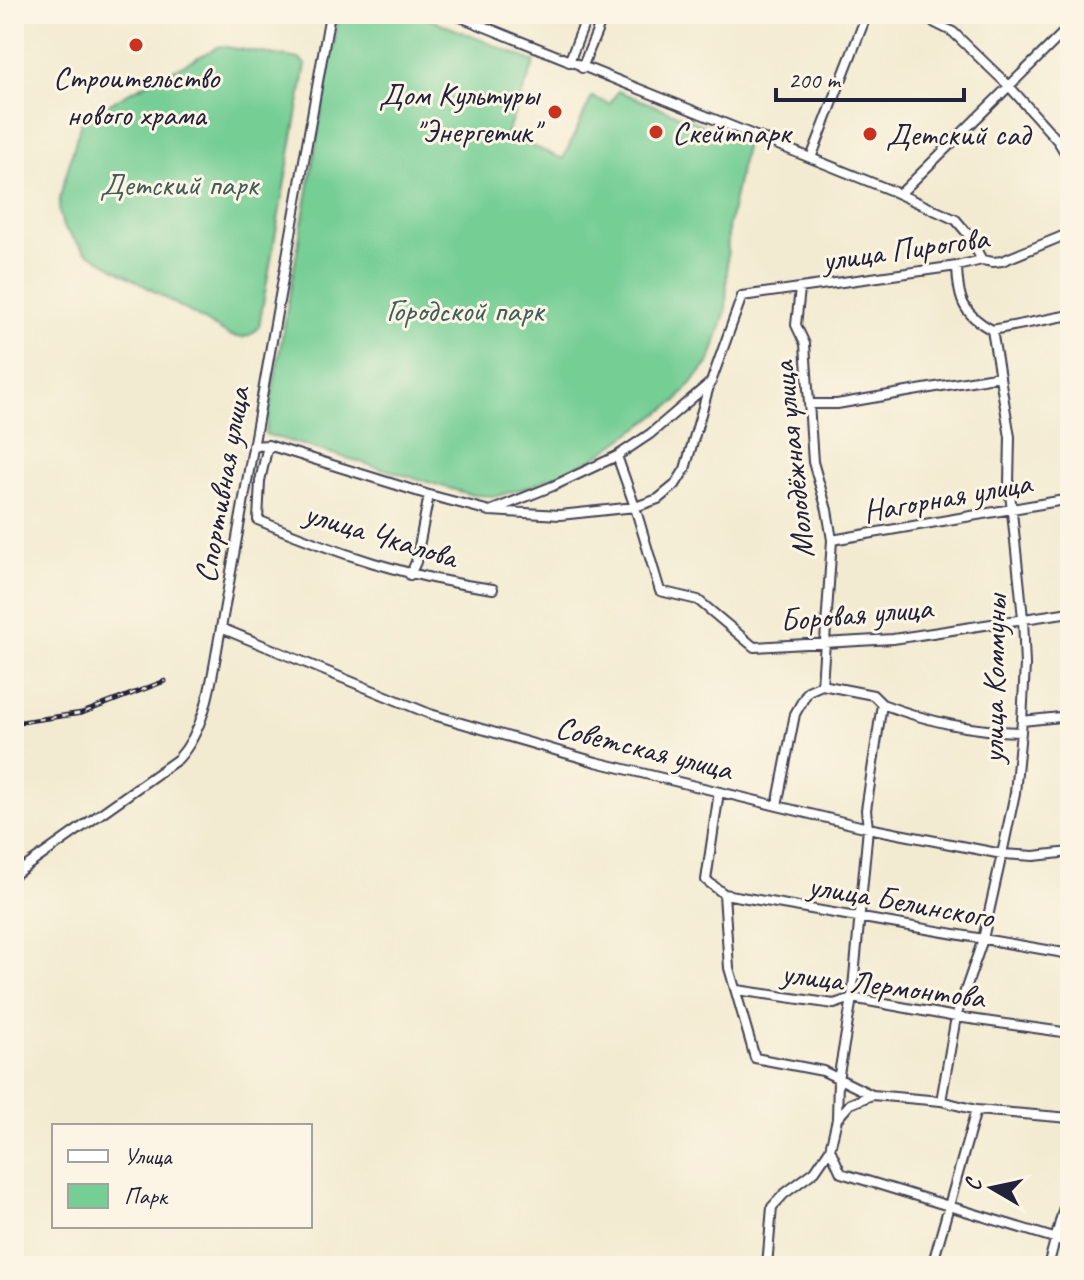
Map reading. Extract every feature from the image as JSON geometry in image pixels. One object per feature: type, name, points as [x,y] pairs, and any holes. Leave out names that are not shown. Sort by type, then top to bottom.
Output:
[{"type":"street","name":"Спортивная улица","points":[[14,875],[163,770],[189,748],[204,711],[330,14]]},
{"type":"street","points":[[453,14],[900,194],[956,220],[982,260]]},
{"type":"street","points":[[569,62],[588,14]]},
{"type":"street","points":[[582,68],[604,14]]},
{"type":"street","points":[[811,158],[867,14]]},
{"type":"street","points":[[917,14],[953,32],[1009,86],[1058,141],[1070,161]]},
{"type":"street","points":[[900,194],[1070,26]]},
{"type":"street","name":"улица Пирогова","points":[[711,382],[742,296],[982,260],[1002,261],[1070,233]]},
{"type":"street","points":[[957,266],[957,284],[967,312],[992,330],[1070,315]]},
{"type":"street","name":"Молодёжная улица","points":[[800,289],[796,325],[805,344],[813,462],[832,540],[822,685]]},
{"type":"street","name":"улица Коммуны","points":[[941,1101],[956,1017],[983,939],[1002,854],[1015,793],[1022,721],[1025,665],[1009,483],[1010,437],[992,330]]},
{"type":"street","points":[[809,404],[837,404],[1000,376]]},
{"type":"street","points":[[253,446],[268,445],[490,511],[560,515],[635,507],[658,499],[675,485],[685,469],[711,382]]},
{"type":"street","points":[[490,511],[617,456],[650,434],[711,382]]},
{"type":"street","name":"улица Чкалова","points":[[268,445],[260,481],[258,520],[327,549],[410,575],[493,589]]},
{"type":"street","name":"Боровая улица","points":[[617,456],[660,591],[698,600],[754,647],[893,639],[1070,612]]},
{"type":"street","points":[[410,575],[416,562],[429,495]]},
{"type":"street","name":"Нагорная улица","points":[[832,540],[1070,499]]},
{"type":"street","name":"Советская улица","points":[[221,628],[430,714],[596,762],[868,828],[1002,854],[1034,856],[1070,852]]},
{"type":"street","points":[[777,806],[795,714],[808,691],[822,685],[873,695],[882,704],[957,727],[1021,732]]},
{"type":"street","points":[[767,1266],[772,1207],[815,1171],[830,1149],[837,1119],[838,1080],[861,919],[868,828],[866,810],[882,704]]},
{"type":"street","points":[[1022,721],[1070,716]]},
{"type":"street","points":[[719,792],[706,880],[724,894],[729,968],[755,1058],[823,1071],[872,1095],[941,1101],[976,1110],[1070,1118]]},
{"type":"street","name":"улица Белинского","points":[[724,894],[1070,954]]},
{"type":"street","name":"улица Лермонтова","points":[[737,990],[834,1004],[852,998],[1070,1033]]},
{"type":"street","points":[[837,1119],[850,1104],[872,1095]]},
{"type":"street","points":[[932,1266],[976,1110]]},
{"type":"street","points":[[830,1149],[841,1173],[1070,1243]]},
{"type":"street","points":[[1048,1266],[1070,1185]]},
{"type":"green space","name":"Городской парк","points":[[339,14],[418,14],[535,62],[506,135],[563,159],[592,97],[610,104],[618,91],[746,142],[728,228],[726,310],[710,361],[677,401],[596,457],[532,486],[497,496],[472,495],[265,434]]},
{"type":"green space","name":"Детский парк","points":[[220,46],[299,59],[306,65],[259,326],[250,335],[242,337],[229,335],[85,251],[63,227],[59,210],[81,122],[126,94]]},
{"type":"railway","points":[[14,723],[82,713],[165,681]]},
{"type":"place","name":"Строительство нового храма","points":[[136,45]]},
{"type":"place","name":"Дом Культуры \"Энергетик\"","points":[[555,112]]},
{"type":"place","name":"Скейтпарк","points":[[656,132]]},
{"type":"place","name":"Детский сад","points":[[870,134]]}]
